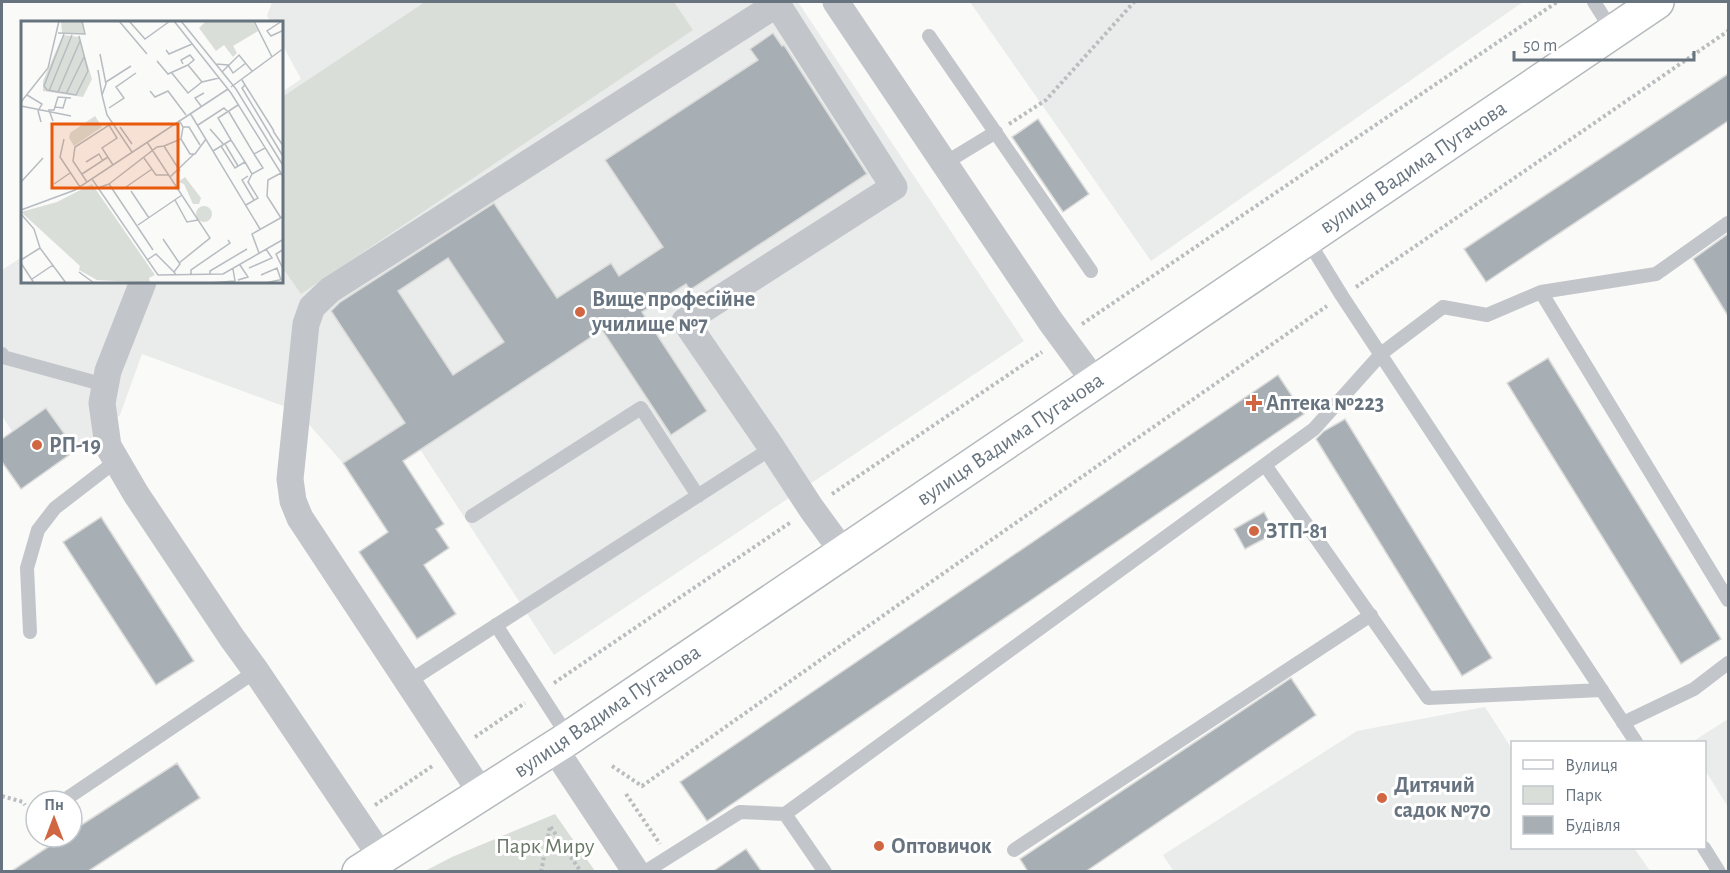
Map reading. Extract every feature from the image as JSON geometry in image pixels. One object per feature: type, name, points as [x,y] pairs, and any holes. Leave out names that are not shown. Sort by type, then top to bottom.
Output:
[{"type":"street","points":[[836,2],[1062,338],[1095,382]]},
{"type":"street","name":"вулиця Вадима Пугачова","points":[[371,865],[561,743],[1657,2]]},
{"type":"street","points":[[482,794],[300,518],[293,501],[290,479],[306,324],[312,307],[330,290],[777,4],[894,187],[685,321],[843,552]]},
{"type":"street","points":[[142,284],[108,371],[102,403],[108,446],[232,638],[355,819],[371,865]]},
{"type":"street","points":[[561,743],[636,872]]},
{"type":"lane","points":[[1594,2],[1613,32]]},
{"type":"lane","points":[[929,36],[1092,271]]},
{"type":"lane","points":[[945,163],[996,132]]},
{"type":"lane","points":[[645,872],[740,812],[785,814],[1314,429],[1382,353],[1443,307],[1487,315],[1541,292],[1656,274],[1728,223]]},
{"type":"lane","points":[[1307,238],[1342,296],[1382,353],[1635,741]]},
{"type":"lane","points":[[1541,292],[1728,600]]},
{"type":"lane","points":[[2,354],[3,357],[105,386]]},
{"type":"lane","points":[[472,516],[641,408],[698,496]]},
{"type":"lane","points":[[408,682],[772,448]]},
{"type":"lane","points":[[30,632],[27,568],[38,530],[55,508],[116,461]]},
{"type":"lane","points":[[1265,465],[1428,698],[1602,690]]},
{"type":"lane","points":[[1014,850],[1371,615]]},
{"type":"lane","points":[[496,626],[540,693],[561,743]]},
{"type":"lane","points":[[1623,723],[1694,689],[1728,663]]},
{"type":"lane","points":[[81,789],[256,671]]},
{"type":"lane","points":[[785,814],[825,872]]},
{"type":"lane","points":[[1705,849],[1719,872]]},
{"type":"path","points":[[996,132],[1046,100],[1134,2]]},
{"type":"path","points":[[355,819],[1557,2]]},
{"type":"path","points":[[612,766],[642,786],[1342,296],[1728,31]]},
{"type":"path","points":[[626,794],[669,857]]},
{"type":"path","points":[[541,872],[550,826],[580,872]]},
{"type":"shaded area","name":"Вище професійне училище №7","points":[[272,2],[798,2],[1024,341],[554,655],[414,440],[385,436],[343,463],[297,411],[142,354],[120,415],[76,450],[47,408],[12,431],[2,416],[2,270],[21,258],[21,284],[284,284],[284,91],[301,79],[284,48],[284,21],[270,21],[267,16]]},
{"type":"shaded area","points":[[970,2],[1523,2],[1151,261]]},
{"type":"shaded area","name":"Дитячий садок №70","points":[[1485,707],[1511,747],[1511,849],[1635,849],[1650,871],[1174,872],[1163,855],[1357,731]]},
{"type":"shaded area","points":[[1728,719],[1728,807],[1706,772],[1706,741],[1694,741]]},
{"type":"green space","points":[[425,2],[674,2],[693,30],[301,294],[284,270],[284,96]]},
{"type":"green space","name":"Парк Миру","points":[[555,814],[595,871],[425,871],[452,857]]},
{"type":"building","name":"Вище професійне училище №7","points":[[773,33],[782,46],[784,45],[867,174],[690,290],[686,284],[642,312],[707,411],[671,435],[602,330],[403,461],[444,524],[436,529],[449,548],[424,565],[456,614],[417,639],[359,552],[388,532],[343,463],[405,423],[331,311],[340,302],[494,203],[557,298],[611,263],[619,276],[663,247],[605,160],[758,60],[750,49]],"holes":[[[448,258],[504,342],[453,375],[398,291]]]},
{"type":"building","points":[[1728,74],[1728,121],[1486,282],[1464,249]]},
{"type":"building","points":[[1038,119],[1089,194],[1063,212],[1012,137]]},
{"type":"building","points":[[1728,234],[1728,316],[1693,259]]},
{"type":"building","points":[[1548,358],[1721,639],[1681,664],[1507,383]]},
{"type":"building","points":[[1278,375],[1304,414],[707,821],[680,782]]},
{"type":"building","name":"РП-19","points":[[46,408],[76,450],[21,489],[2,462],[2,439]]},
{"type":"building","points":[[1345,419],[1492,658],[1462,676],[1316,439],[1324,431]]},
{"type":"building","name":"ЗТП-81","points":[[1264,512],[1275,533],[1245,549],[1234,529]]},
{"type":"building","points":[[101,517],[194,661],[156,685],[63,542]]},
{"type":"building","points":[[1291,678],[1316,715],[1085,872],[1028,872],[1020,859]]},
{"type":"building","points":[[177,763],[200,798],[87,872],[10,872],[45,849],[84,849],[84,823]]},
{"type":"building","points":[[746,849],[762,872],[712,872]]},
{"type":"place","name":"Вище професійне училище №7","points":[[580,312]]},
{"type":"place","name":"Аптека №223","points":[[1254,403]]},
{"type":"place","name":"РП-19","points":[[37,445]]},
{"type":"place","name":"ЗТП-81","points":[[1254,531]]},
{"type":"place","name":"Дитячий садок №70","points":[[1382,798]]},
{"type":"place","name":"Оптовичок","points":[[879,846]]}]
